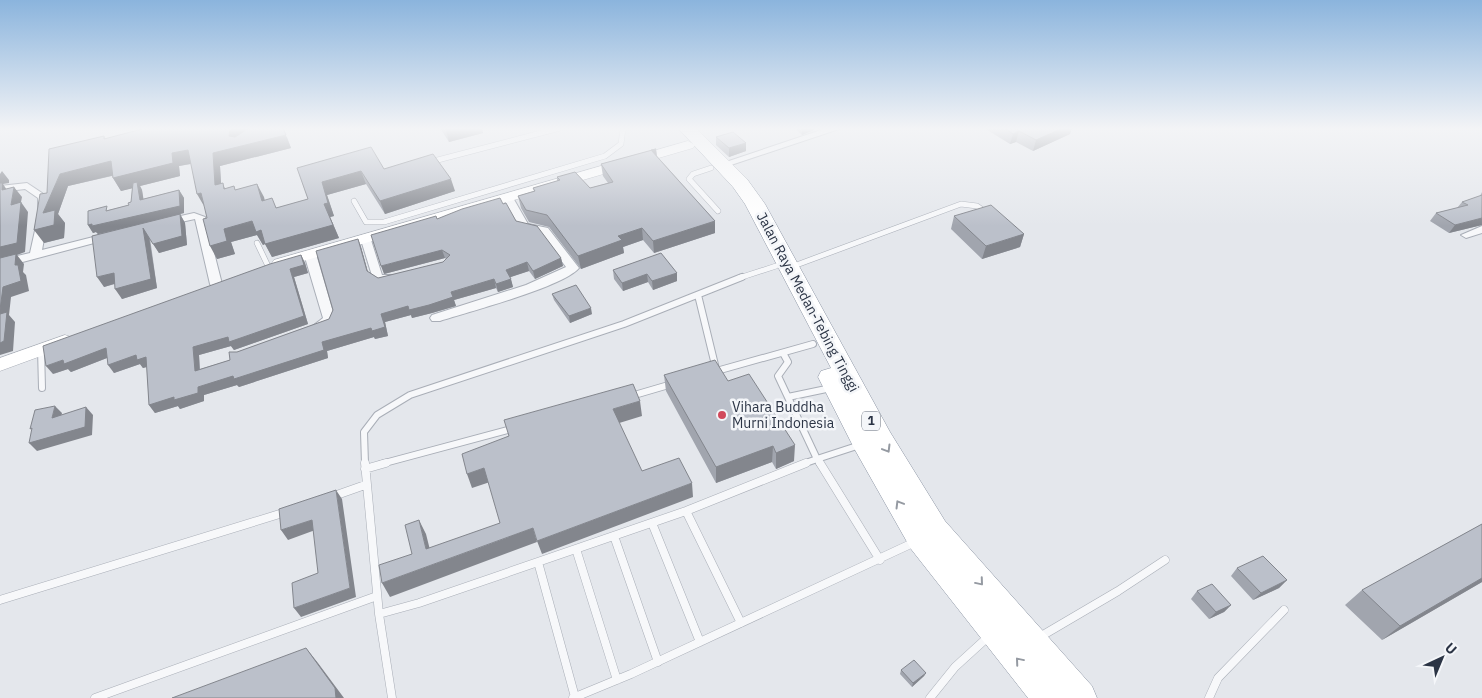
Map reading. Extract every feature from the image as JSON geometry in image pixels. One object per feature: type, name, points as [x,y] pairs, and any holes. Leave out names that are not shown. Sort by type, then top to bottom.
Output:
[{"type":"highway","name":"Jalan Raya Medan-Tebing Tinggi","points":[[712,161],[755,204],[783,267],[813,344],[864,444],[921,540],[1050,698]]},
{"type":"highway","name":"Jalan Raya Medan-Tebing Tinggi","points":[[783,267],[935,530],[1080,698]]},
{"type":"street","points":[[250,272],[508,198],[608,161]]},
{"type":"street","points":[[717,166],[734,161]]},
{"type":"street","points":[[0,189],[27,186],[42,197],[43,217],[35,255]]},
{"type":"street","points":[[436,318],[539,284],[573,268],[544,230],[524,226],[508,198]]},
{"type":"street","points":[[156,225],[194,216],[200,217],[216,284]]},
{"type":"street","points":[[1466,235],[1482,229]]},
{"type":"street","points":[[0,264],[118,234]]},
{"type":"street","points":[[366,240],[378,279],[408,274]]},
{"type":"street","points":[[305,332],[321,326],[329,319],[310,254]]},
{"type":"street","points":[[198,291],[233,278]]},
{"type":"street","points":[[0,365],[82,334]]},
{"type":"lane","points":[[425,163],[434,161]]},
{"type":"lane","points":[[354,201],[366,222],[384,222],[590,161]]},
{"type":"lane","points":[[717,166],[693,174],[689,179],[718,211]]},
{"type":"lane","points":[[392,698],[379,614],[365,485],[364,432],[377,415],[393,403],[410,395],[624,324],[751,273],[783,267],[961,204],[977,206],[984,211]]},
{"type":"lane","points":[[257,243],[268,266]]},
{"type":"lane","points":[[698,295],[716,370]]},
{"type":"lane","points":[[708,373],[813,344]]},
{"type":"lane","points":[[41,349],[42,388]]},
{"type":"lane","points":[[783,353],[788,362],[778,376],[817,459],[880,560]]},
{"type":"lane","points":[[621,398],[683,380]]},
{"type":"lane","points":[[788,397],[835,387]]},
{"type":"lane","points":[[365,469],[526,425]]},
{"type":"lane","points":[[379,614],[652,523],[817,459],[864,444]]},
{"type":"lane","points":[[319,501],[365,485]]},
{"type":"lane","points":[[0,600],[290,511]]},
{"type":"lane","points":[[686,511],[741,623]]},
{"type":"lane","points":[[652,523],[700,642]]},
{"type":"lane","points":[[614,536],[658,662]]},
{"type":"lane","points":[[538,562],[574,698],[658,662],[921,540]]},
{"type":"lane","points":[[576,549],[617,680]]},
{"type":"lane","points":[[1030,642],[1165,560]]},
{"type":"lane","points":[[94,698],[377,596]]},
{"type":"lane","points":[[1209,698],[1218,678],[1284,610]]},
{"type":"lane","points":[[930,698],[955,667],[994,631]]},
{"type":"building","points":[[48,161],[173,161],[173,163],[113,178],[111,161],[60,174],[43,213],[55,210],[54,225],[34,230],[40,194],[47,193]]},
{"type":"building","points":[[190,161],[213,161],[215,185],[223,183],[224,189],[234,186],[235,190],[257,184],[262,201],[272,198],[276,208],[308,199],[297,168],[323,161],[379,161],[384,169],[412,161],[438,161],[451,179],[380,201],[361,171],[322,182],[328,203],[324,204],[333,225],[265,244],[261,230],[256,232],[252,221],[224,229],[227,241],[210,246],[203,219],[207,218],[201,193],[197,194]]},
{"type":"building","points":[[613,161],[661,161],[715,221],[653,241],[642,228],[618,236],[622,240],[578,256],[547,215],[526,210],[518,196],[535,191],[533,188],[560,180],[557,177],[575,172],[590,188],[613,182],[601,164]]},
{"type":"building","points":[[137,182],[140,200],[179,190],[180,206],[92,226],[92,224],[88,225],[88,211],[107,206],[106,211],[129,205],[133,183]]},
{"type":"building","points":[[0,183],[2,183],[2,190],[14,187],[11,205],[21,202],[17,243],[0,247]]},
{"type":"building","points":[[1482,195],[1482,218],[1455,225],[1436,213],[1468,205],[1462,202]]},
{"type":"building","points":[[500,198],[503,204],[506,203],[516,221],[537,226],[561,258],[533,271],[527,262],[506,270],[511,279],[496,284],[494,279],[451,292],[453,297],[429,305],[409,310],[408,306],[381,314],[385,327],[372,331],[371,328],[322,342],[324,350],[234,379],[233,376],[198,387],[198,393],[174,400],[174,397],[149,405],[146,357],[137,360],[136,355],[108,365],[106,348],[64,364],[63,360],[46,366],[43,346],[270,264],[301,255],[304,265],[290,269],[304,316],[229,342],[228,337],[193,347],[195,371],[230,360],[229,352],[237,352],[329,319],[333,310],[316,251],[358,239],[367,271],[378,278],[443,262],[450,255],[442,250],[381,266],[371,235],[436,216],[437,219],[462,209]]},
{"type":"building","points":[[991,205],[1024,234],[986,246],[954,216]]},
{"type":"building","points":[[180,214],[182,236],[153,244],[143,228],[151,279],[115,289],[114,273],[97,277],[92,236]]},
{"type":"building","points":[[661,253],[677,273],[652,281],[647,274],[622,283],[613,270]]},
{"type":"building","points":[[16,254],[15,265],[18,265],[21,281],[3,287],[0,310],[0,258]]},
{"type":"building","points":[[576,285],[591,308],[569,316],[552,294]]},
{"type":"building","points":[[7,312],[4,341],[0,343],[0,314]]},
{"type":"building","name":"Vihara Buddha Murni Indonesia","points":[[715,360],[728,381],[749,374],[795,445],[776,453],[773,446],[716,467],[664,375]]},
{"type":"building","points":[[633,384],[640,401],[613,409],[642,471],[679,458],[692,483],[537,541],[533,528],[382,583],[379,565],[412,554],[405,525],[419,520],[426,549],[500,523],[484,468],[467,474],[462,454],[509,436],[504,420]]},
{"type":"building","points":[[55,406],[52,418],[86,407],[85,427],[29,443],[32,428],[30,429],[35,410]]},
{"type":"building","points":[[336,490],[350,588],[294,608],[292,583],[318,573],[312,520],[281,530],[279,509]]},
{"type":"building","points":[[1482,524],[1482,578],[1400,626],[1362,590]]},
{"type":"building","points":[[1263,556],[1287,580],[1261,593],[1237,568]]},
{"type":"building","points":[[1212,584],[1231,605],[1216,612],[1197,591]]},
{"type":"building","points":[[306,648],[335,688],[336,698],[172,698]]},
{"type":"building","points":[[914,660],[926,673],[913,683],[901,670]]},
{"type":"place","name":"Vihara Buddha Murni Indonesia","points":[[722,415]]}]
